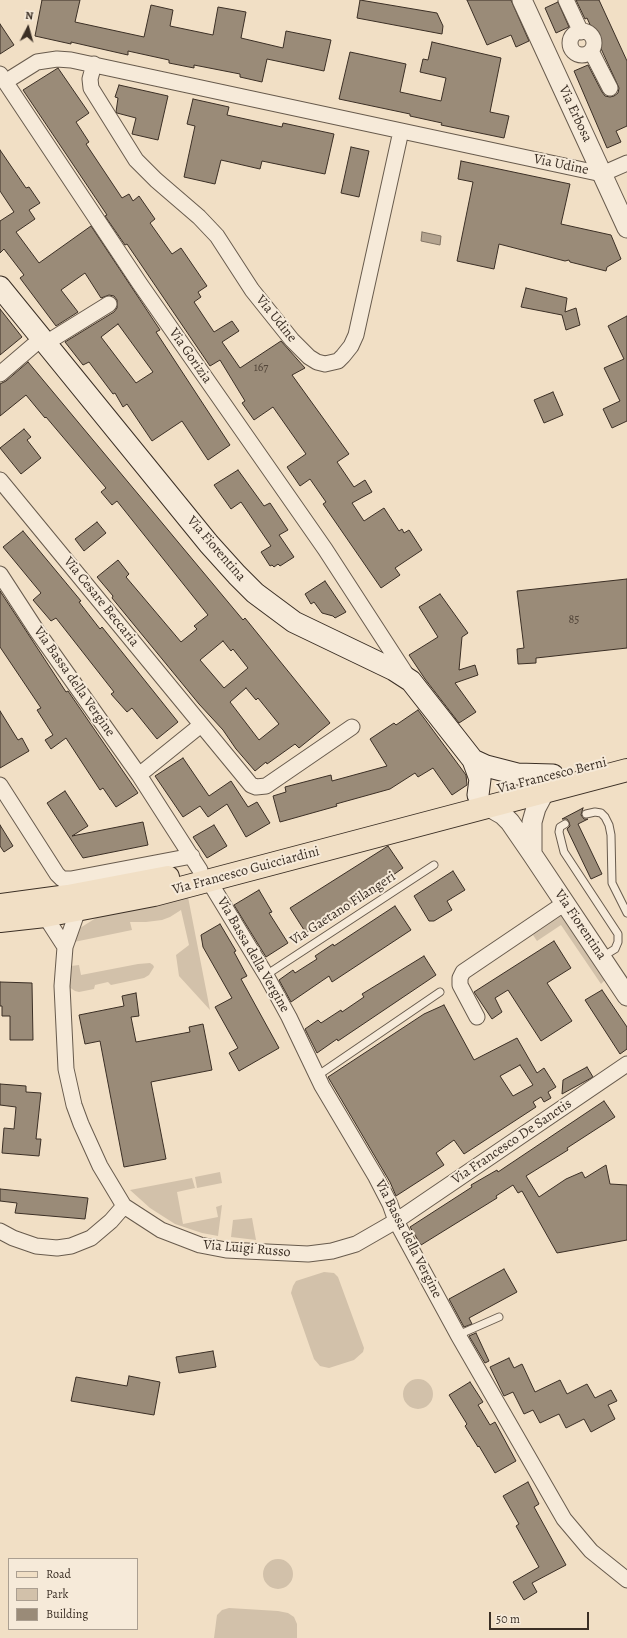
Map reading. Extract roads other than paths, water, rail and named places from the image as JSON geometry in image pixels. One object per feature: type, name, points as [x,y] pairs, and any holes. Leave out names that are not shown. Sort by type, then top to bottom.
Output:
[{"type":"main road","name":"Via Fiorentina","points":[[0,287],[209,544],[246,584],[280,613],[294,622],[394,670],[411,681],[473,760],[480,779],[483,801]]},
{"type":"main road","name":"Via Francesco Berni","points":[[483,801],[549,783],[627,756]]},
{"type":"main road","name":"Via Fiorentina","points":[[473,760],[486,766],[549,783]]},
{"type":"main road","name":"Via Francesco Berni","points":[[549,783],[627,770]]},
{"type":"main road","name":"Via Francesco Guicciardini","points":[[0,921],[45,916],[73,903],[200,869],[483,801]]},
{"type":"main road","name":"Via Francesco Guicciardini","points":[[0,905],[73,903]]},
{"type":"street","name":"Via Erbosa","points":[[522,0],[627,228]]},
{"type":"street","points":[[566,0],[581,32]]},
{"type":"street","points":[[591,50],[588,53],[580,55],[573,51],[570,44],[572,37],[581,32],[588,34],[593,40],[591,50],[610,88]]},
{"type":"street","points":[[549,58],[571,48]]},
{"type":"street","name":"Via Udine","points":[[3,78],[46,60],[71,60],[602,174]]},
{"type":"street","name":"Via Udine","points":[[94,64],[90,79],[91,88],[136,160],[156,180],[199,217],[217,236],[252,290],[292,340],[309,357],[317,362],[326,364],[338,361],[351,346],[356,335],[401,131]]},
{"type":"street","name":"Via Gorizia","points":[[3,78],[140,284],[325,549],[411,681]]},
{"type":"street","points":[[602,174],[627,163]]},
{"type":"street","points":[[0,374],[44,340],[109,304]]},
{"type":"street","name":"Via Cesare Beccaria","points":[[0,480],[251,785],[256,787],[266,786],[352,727]]},
{"type":"street","name":"Via Bassa della Vergine","points":[[0,574],[139,775],[266,975],[290,1017],[317,1076],[376,1177],[390,1204],[396,1221],[458,1335],[564,1519],[592,1551],[627,1580]]},
{"type":"street","points":[[376,661],[382,636]]},
{"type":"street","points":[[139,775],[201,725]]},
{"type":"street","points":[[532,854],[532,822],[536,808],[549,783]]},
{"type":"street","points":[[0,785],[56,874],[62,879],[200,869]]},
{"type":"street","name":"Via Fiorentina","points":[[483,801],[507,819],[622,985]]},
{"type":"street","name":"Via Luigi Russo","points":[[73,903],[65,947],[62,986],[66,1069],[69,1087],[81,1124],[92,1149],[124,1206],[161,1230],[200,1245],[226,1250],[294,1254],[317,1253],[344,1248],[366,1239],[396,1221]]},
{"type":"street","points":[[477,1017],[460,985],[460,978],[463,972],[565,903]]},
{"type":"street","points":[[45,916],[65,947]]},
{"type":"street","name":"Via Francesco De Sanctis","points":[[396,1221],[627,1064]]},
{"type":"street","points":[[0,1231],[13,1238],[36,1246],[57,1248],[71,1246],[91,1238],[111,1221],[124,1206]]},
{"type":"lane","points":[[586,814],[595,812],[601,813],[609,825],[611,835],[612,883],[627,913]]},
{"type":"lane","points":[[564,824],[560,827],[559,832],[564,852],[618,934],[618,942],[615,949],[602,958]]},
{"type":"lane","name":"Via Gaetano Filangeri","points":[[266,975],[434,865]]},
{"type":"lane","points":[[317,1076],[440,992]]},
{"type":"lane","points":[[458,1335],[498,1317]]}]
